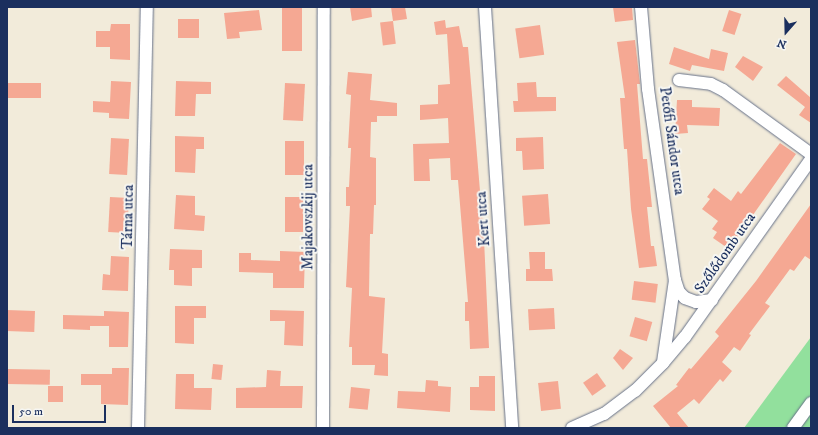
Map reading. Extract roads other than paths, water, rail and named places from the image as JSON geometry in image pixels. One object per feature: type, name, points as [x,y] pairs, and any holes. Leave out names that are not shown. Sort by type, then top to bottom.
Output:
[{"type":"street","name":"Tárna utca","points":[[138,428],[147,7]]},
{"type":"street","name":"Majakovszkij utca","points":[[323,428],[324,7]]},
{"type":"street","name":"Kert utca","points":[[485,7],[512,428]]},
{"type":"street","name":"Petőfi Sándor utca","points":[[641,7],[648,89],[675,280],[679,292],[685,298],[696,302],[712,300]]},
{"type":"street","points":[[679,80],[710,84],[723,90],[811,154]]},
{"type":"street","name":"Szőlődomb utca","points":[[572,428],[610,409],[635,391],[663,363],[712,300],[811,158]]},
{"type":"street","name":"Petőfi Sándor utca","points":[[663,363],[675,280]]},
{"type":"street","points":[[792,428],[811,402]]}]
